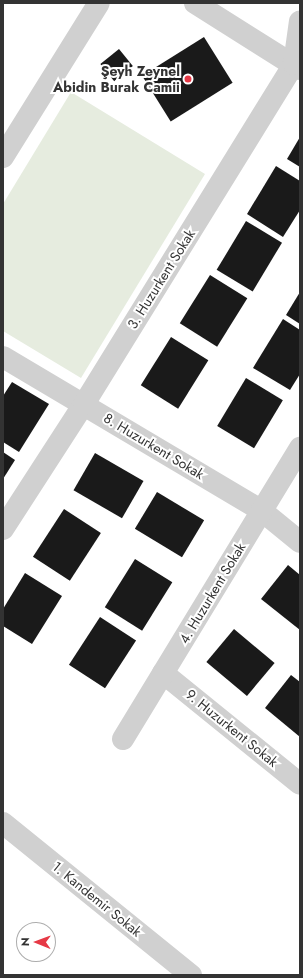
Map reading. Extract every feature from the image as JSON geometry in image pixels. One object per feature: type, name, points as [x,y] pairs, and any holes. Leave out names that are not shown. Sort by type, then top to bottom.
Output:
[{"type":"street","points":[[3,157],[99,3]]},
{"type":"street","points":[[195,3],[297,66]]},
{"type":"street","name":"3. Huzurkent Sokak","points":[[3,529],[84,404],[297,66],[300,21]]},
{"type":"street","name":"8. Huzurkent Sokak","points":[[3,357],[262,511],[300,542]]},
{"type":"street","name":"4. Huzurkent Sokak","points":[[123,738],[300,448]]},
{"type":"street","name":"9. Huzurkent Sokak","points":[[163,673],[300,784]]},
{"type":"street","name":"1. Kandemir Sokak","points":[[3,823],[191,975]]},
{"type":"shaded area","points":[[71,92],[205,174],[81,378],[3,331],[3,204]]},
{"type":"building","name":"Şeyh Zeynel Abidin Burak Camii","points":[[204,37],[233,83],[171,121],[142,76]]},
{"type":"building","points":[[119,49],[133,66],[114,81],[100,64]]},
{"type":"building","points":[[300,137],[300,167],[287,159]]},
{"type":"building","points":[[276,166],[300,181],[300,210],[283,237],[247,214]]},
{"type":"building","points":[[246,221],[282,243],[253,291],[217,270]]},
{"type":"building","points":[[210,275],[247,298],[217,347],[180,323]]},
{"type":"building","points":[[300,292],[300,324],[286,315]]},
{"type":"building","points":[[283,319],[300,330],[300,374],[290,390],[253,368]]},
{"type":"building","points":[[171,337],[208,360],[178,409],[141,385]]},
{"type":"building","points":[[246,378],[283,400],[254,448],[217,426]]},
{"type":"building","points":[[12,382],[49,404],[19,452],[3,442],[3,396]]},
{"type":"building","points":[[3,452],[15,460],[3,479]]},
{"type":"building","points":[[95,453],[143,481],[122,518],[74,490]]},
{"type":"building","points":[[157,492],[204,520],[182,557],[135,529]]},
{"type":"building","points":[[64,509],[101,533],[70,581],[33,557]]},
{"type":"building","points":[[135,559],[172,582],[142,631],[105,607]]},
{"type":"building","points":[[288,565],[300,575],[300,630],[261,599]]},
{"type":"building","points":[[25,573],[62,596],[32,644],[3,626],[3,609]]},
{"type":"building","points":[[100,617],[136,640],[105,688],[69,665]]},
{"type":"building","points":[[234,629],[275,663],[247,696],[206,662]]},
{"type":"building","points":[[291,675],[300,682],[300,737],[265,708]]},
{"type":"place","name":"Şeyh Zeynel Abidin Burak Camii","points":[[188,79]]}]
